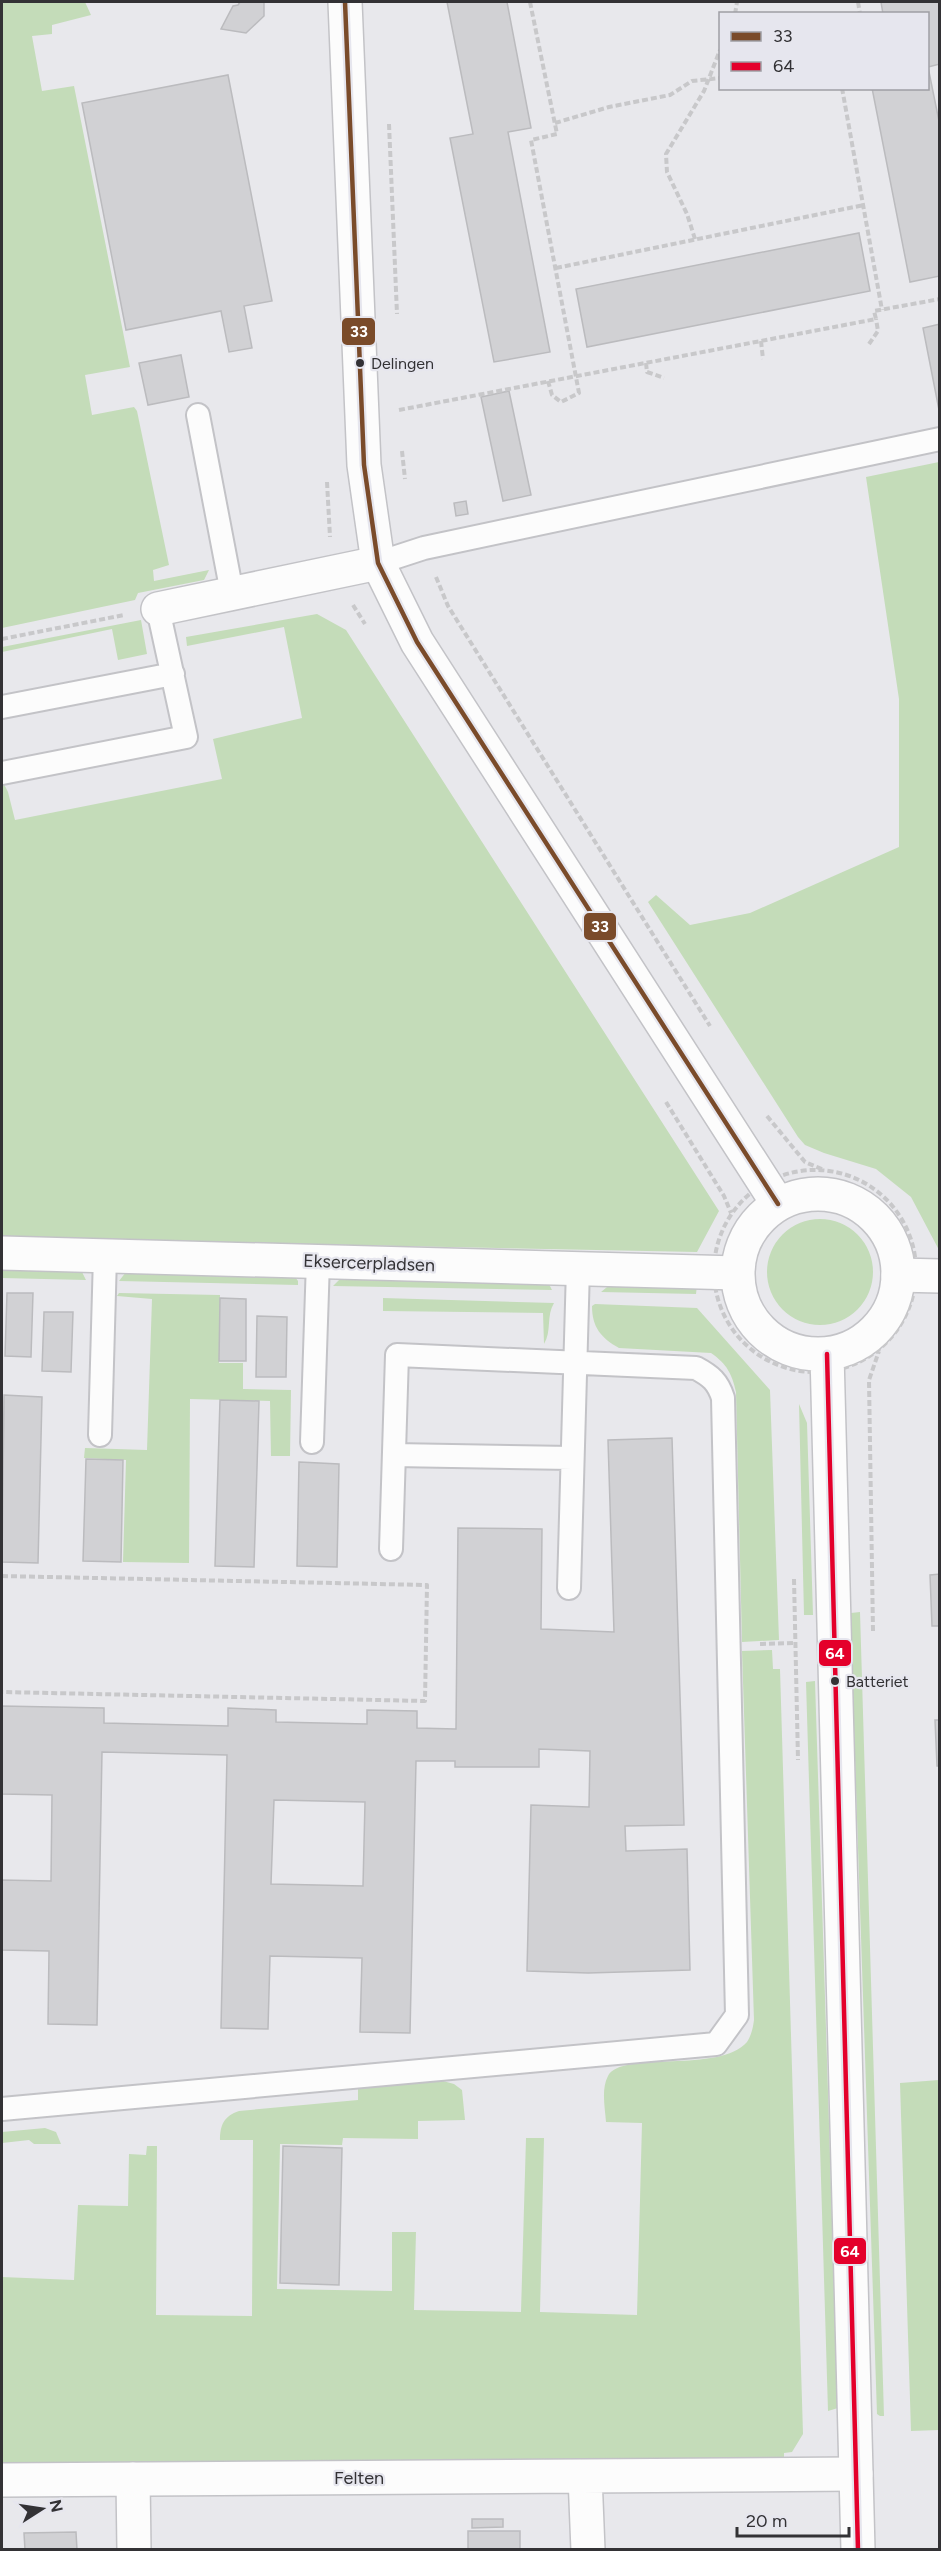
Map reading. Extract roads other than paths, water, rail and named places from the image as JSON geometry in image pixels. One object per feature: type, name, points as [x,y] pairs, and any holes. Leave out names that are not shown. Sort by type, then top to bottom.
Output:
[{"type":"street","points":[[345,2],[364,465],[378,563],[417,642],[771,1193]]},
{"type":"street","points":[[158,609],[378,563]]},
{"type":"street","points":[[771,1193],[757,1221],[725,1272],[754,1324],[774,1342],[827,1364]]},
{"type":"street","points":[[771,1193],[817,1194],[849,1199],[869,1212],[885,1229],[895,1251],[918,1276],[895,1298],[884,1319],[869,1336],[827,1364]]},
{"type":"street","name":"Eksercerpladsen","points":[[2,1253],[725,1272]]},
{"type":"street","points":[[827,1364],[858,2550]]},
{"type":"street","name":"Felten","points":[[2,2480],[855,2474]]},
{"type":"street","points":[[585,2476],[588,2550]]},
{"type":"street","points":[[133,2479],[134,2550]]},
{"type":"lane","points":[[198,415],[232,593]]},
{"type":"lane","points":[[378,563],[424,548],[939,440]]},
{"type":"lane","points":[[2,773],[186,737],[158,609]]},
{"type":"lane","points":[[2,707],[173,674]]},
{"type":"lane","points":[[100,1435],[105,1256]]},
{"type":"lane","points":[[312,1442],[318,1262]]},
{"type":"lane","points":[[569,1588],[578,1268]]},
{"type":"lane","points":[[2,2109],[716,2044],[737,2015],[723,1398],[719,1385],[709,1375],[696,1368],[397,1355],[391,1549]]},
{"type":"lane","points":[[394,1455],[572,1458]]},
{"type":"place","name":"Delingen","points":[[360,363]]},
{"type":"place","name":"Batteriet","points":[[835,1681]]}]
